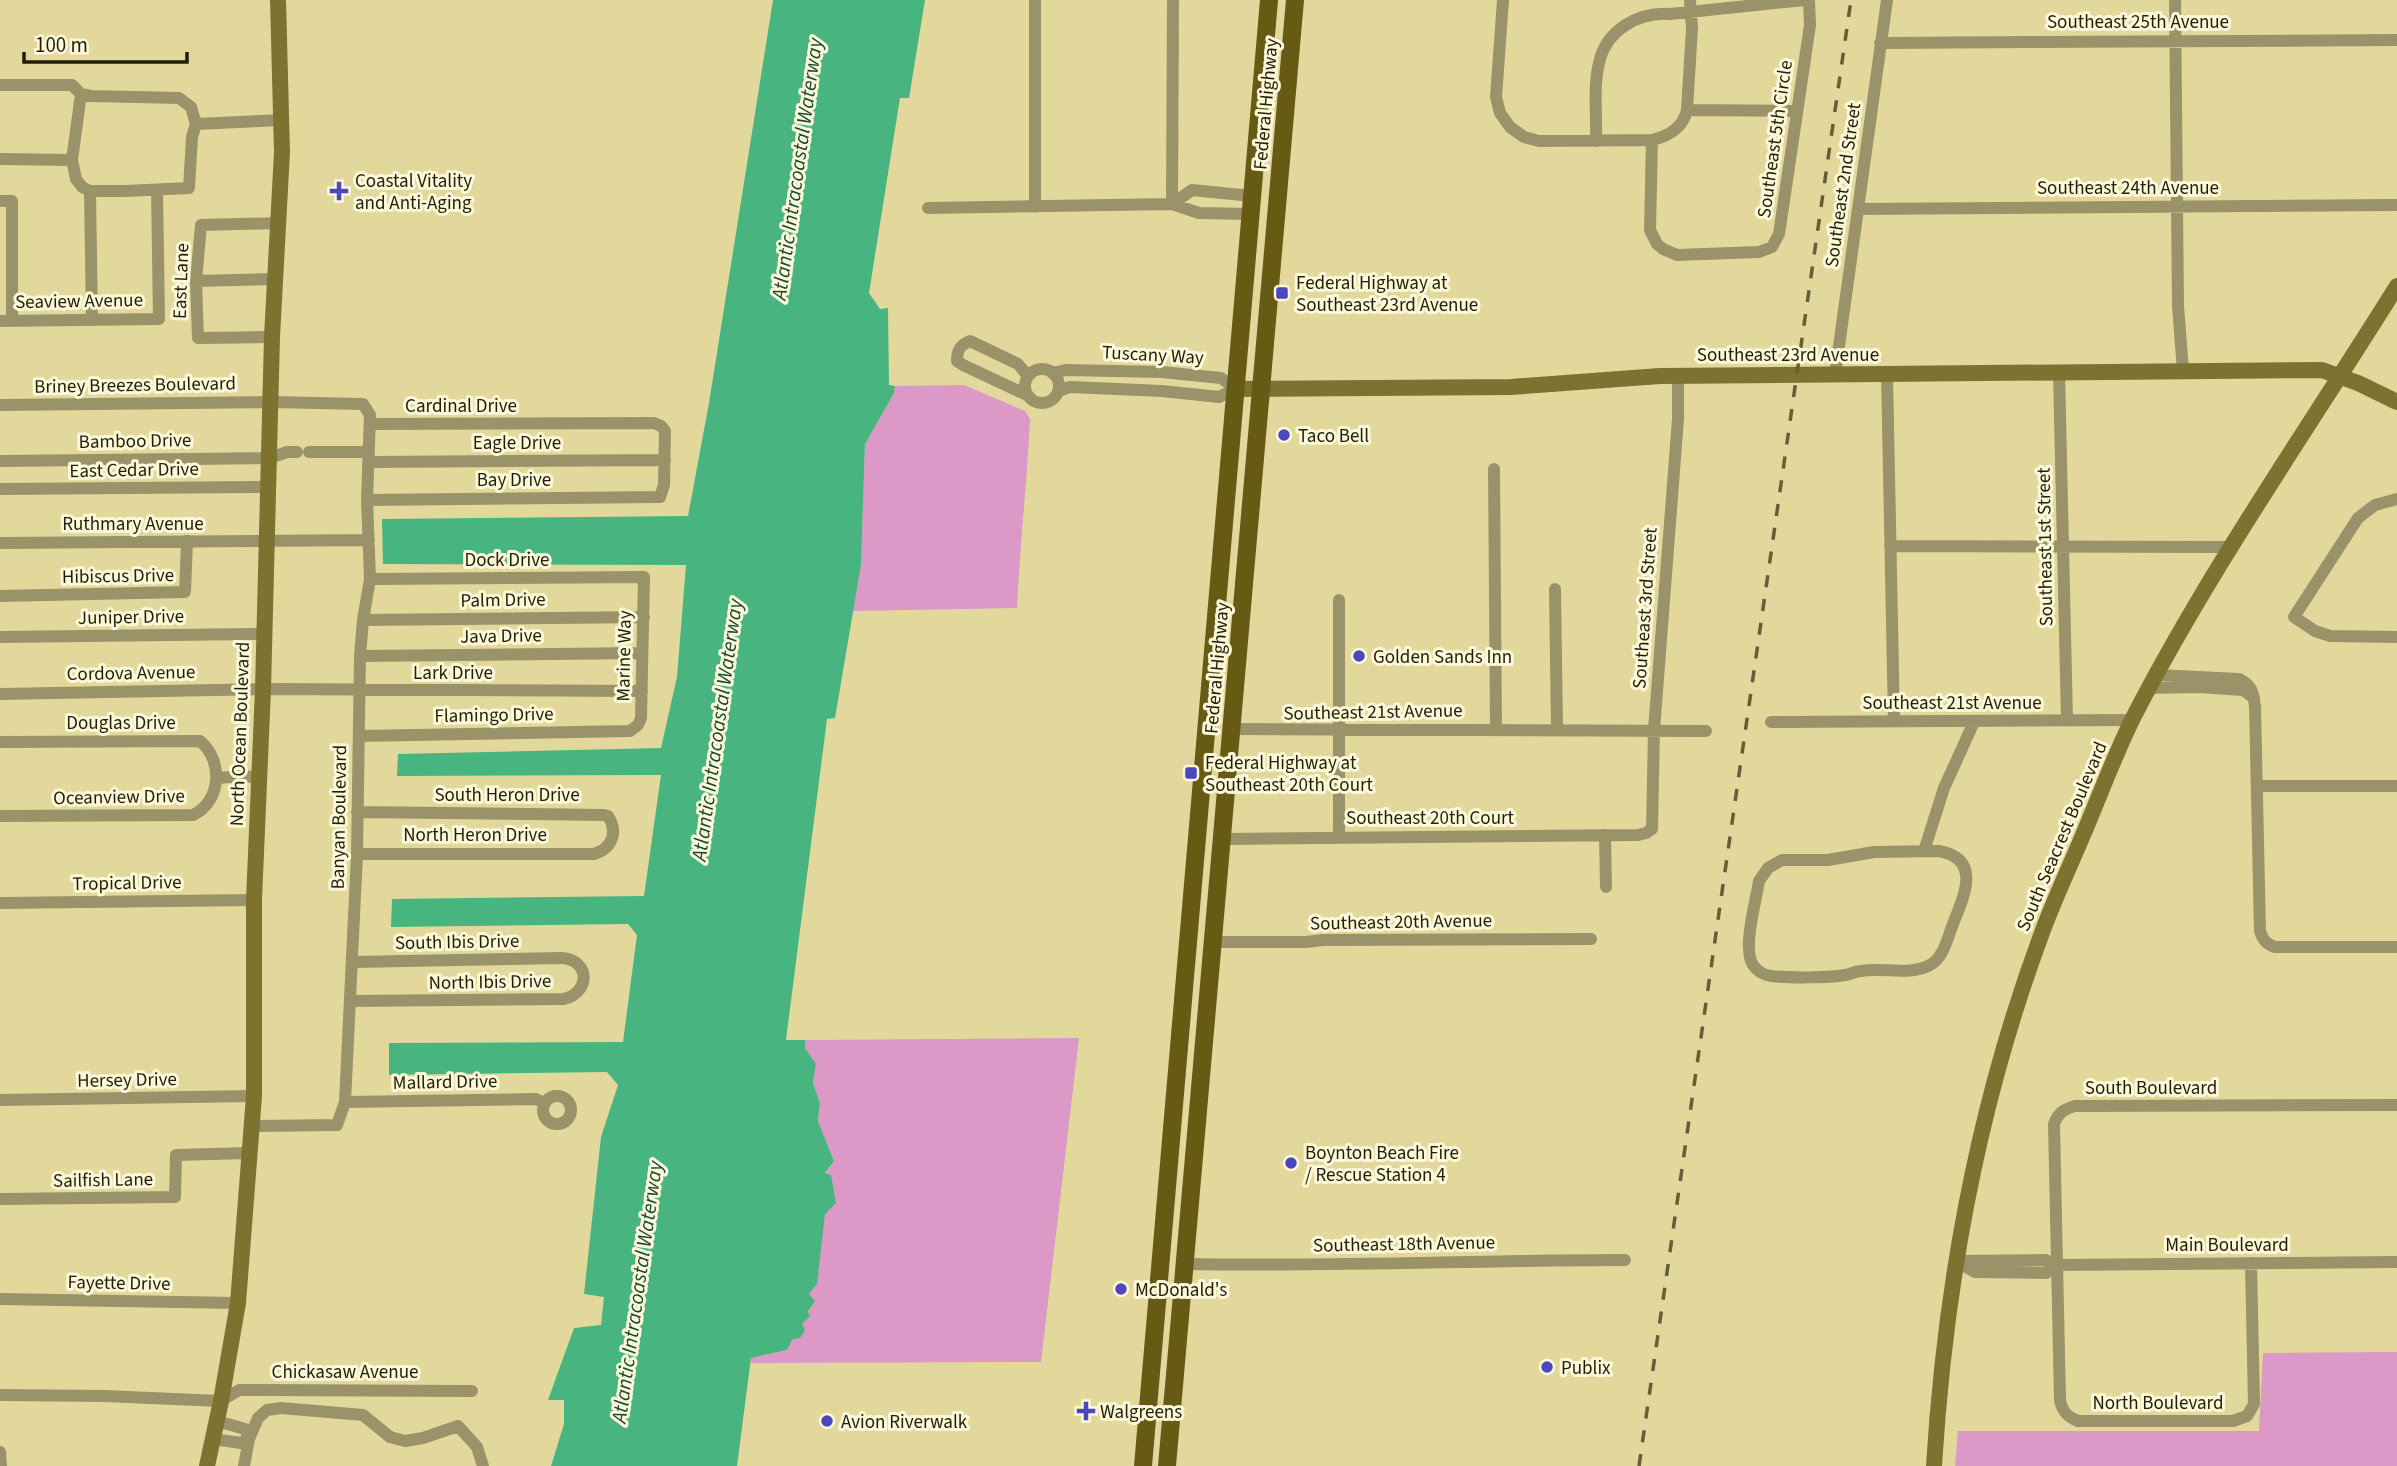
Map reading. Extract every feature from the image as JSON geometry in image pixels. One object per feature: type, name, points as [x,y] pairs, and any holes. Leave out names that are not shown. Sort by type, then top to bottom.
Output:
[{"type":"main road","name":"Federal Highway","points":[[1143,1466],[1269,0]]},
{"type":"main road","points":[[1286,0],[1282,37],[1290,62]]},
{"type":"main road","name":"Federal Highway","points":[[1167,1466],[1295,0]]},
{"type":"main road","points":[[1251,205],[1262,203],[1276,233]]},
{"type":"main road","points":[[1216,605],[1221,632],[1216,711],[1226,726],[1232,729]]},
{"type":"main road","points":[[1206,735],[1230,751]]},
{"type":"main road","points":[[1163,1236],[1185,1264]]},
{"type":"main road","points":[[1160,1261],[1183,1283]]},
{"type":"street","name":"North Ocean Boulevard","points":[[207,1466],[222,1401],[238,1303],[254,1096],[254,900],[268,487],[277,402],[272,337],[279,223],[281,120],[281,26],[278,0]]},
{"type":"street","points":[[1035,0],[1035,207]]},
{"type":"street","points":[[1172,204],[1173,0]]},
{"type":"street","points":[[1503,0],[1497,106],[1504,121],[1531,140],[1652,140],[1676,130],[1686,117],[1687,110],[1691,6]]},
{"type":"street","points":[[1597,141],[1597,71],[1608,42],[1625,25],[1639,18],[1691,6],[1807,0]]},
{"type":"street","name":"Southeast 5th Circle","points":[[1652,140],[1649,222],[1657,244],[1677,255],[1759,253],[1772,247],[1779,234],[1810,25],[1807,0]]},
{"type":"street","name":"Southeast 2nd Street","points":[[1835,375],[1887,0]]},
{"type":"street","points":[[2175,0],[2179,306],[2183,371]]},
{"type":"street","name":"Southeast 25th Avenue","points":[[1880,43],[2397,40]]},
{"type":"street","points":[[0,85],[72,85],[81,94],[179,97],[191,107],[196,124],[192,137],[189,188],[90,191],[82,187],[76,179],[72,160],[81,94]]},
{"type":"street","points":[[1687,110],[1797,110]]},
{"type":"street","points":[[196,124],[281,120]]},
{"type":"street","points":[[0,159],[72,160]]},
{"type":"street","name":"Seaview Avenue","points":[[6,320],[159,319],[157,190]]},
{"type":"street","points":[[1172,204],[1192,190],[1251,205]]},
{"type":"street","points":[[90,191],[92,320]]},
{"type":"street","points":[[0,201],[12,201],[6,256],[6,320]]},
{"type":"street","points":[[928,208],[1172,204],[1199,213],[1251,205]]},
{"type":"street","name":"Southeast 24th Avenue","points":[[1859,209],[2397,205]]},
{"type":"street","name":"East Lane","points":[[272,337],[198,338],[196,281],[201,225],[279,223]]},
{"type":"street","points":[[196,281],[276,279]]},
{"type":"street","name":"South Seacrest Boulevard","points":[[1934,1466],[1938,1393],[1956,1261],[1984,1123],[2012,1023],[2043,929],[2132,720],[2152,682],[2231,547],[2397,286]]},
{"type":"street","name":"Tuscany Way","points":[[971,341],[1018,364],[1028,376],[1037,370],[1052,373],[1066,370],[1177,374],[1221,378],[1236,389],[1219,397],[1162,391],[1070,387],[1058,391],[1053,399],[1044,403],[1034,401],[1027,395],[962,365],[957,361],[957,353],[962,344],[971,341]]},
{"type":"street","name":"Southeast 23rd Avenue","points":[[1236,389],[1511,387],[1678,376],[2322,370],[2397,402]]},
{"type":"street","points":[[1052,373],[1058,381],[1058,391]]},
{"type":"street","name":"Southeast 1st Street","points":[[2059,373],[2067,720]]},
{"type":"street","points":[[1887,374],[1894,721]]},
{"type":"street","points":[[1027,395],[1025,385],[1028,376]]},
{"type":"street","name":"Southeast 3rd Street","points":[[1638,835],[1652,829],[1654,730],[1678,419],[1678,376]]},
{"type":"street","points":[[277,402],[363,404],[370,415],[370,424]]},
{"type":"street","name":"Briney Breezes Boulevard","points":[[0,405],[277,402]]},
{"type":"street","name":"Cardinal Drive","points":[[370,424],[654,423],[665,431],[665,460]]},
{"type":"street","name":"Banyan Boulevard","points":[[345,1102],[353,962],[360,656],[362,620],[370,579],[367,500],[370,424]]},
{"type":"street","name":"Bamboo Drive","points":[[0,461],[270,458],[287,452],[303,452]]},
{"type":"street","name":"Eagle Drive","points":[[303,452],[369,457],[665,460]]},
{"type":"street","name":"Bay Drive","points":[[367,500],[660,498],[664,485],[665,460]]},
{"type":"street","points":[[1494,469],[1496,729]]},
{"type":"street","name":"East Cedar Drive","points":[[0,489],[268,487]]},
{"type":"street","points":[[2397,499],[2375,505],[2358,518],[2294,617],[2315,631],[2338,638],[2397,637]]},
{"type":"street","name":"Ruthmary Avenue","points":[[0,543],[369,540]]},
{"type":"street","name":"Hibiscus Drive","points":[[0,596],[185,592],[187,541]]},
{"type":"street","points":[[1890,546],[2231,547]]},
{"type":"street","name":"Dock Drive","points":[[370,579],[644,577]]},
{"type":"street","name":"Marine Way","points":[[630,731],[638,725],[641,718],[644,577]]},
{"type":"street","points":[[1555,589],[1557,729]]},
{"type":"street","points":[[1339,600],[1339,837]]},
{"type":"street","name":"Palm Drive","points":[[362,620],[643,617]]},
{"type":"street","name":"Juniper Drive","points":[[0,637],[263,634]]},
{"type":"street","name":"Java Drive","points":[[360,656],[642,653]]},
{"type":"street","points":[[2152,682],[2243,690],[2254,698],[2260,931],[2267,944],[2275,947],[2397,947]]},
{"type":"street","name":"Lark Drive","points":[[263,689],[642,691]]},
{"type":"street","name":"Cordova Avenue","points":[[0,694],[263,689]]},
{"type":"street","name":"Southeast 21st Avenue","points":[[1771,722],[2132,720]]},
{"type":"street","points":[[1924,851],[1944,788],[1974,722]]},
{"type":"street","name":"Southeast 21st Avenue","points":[[1232,729],[1706,731]]},
{"type":"street","name":"Flamingo Drive","points":[[359,736],[630,731]]},
{"type":"street","name":"Douglas Drive","points":[[0,742],[200,741],[208,748],[217,778]]},
{"type":"street","points":[[217,778],[259,778]]},
{"type":"street","name":"Oceanview Drive","points":[[0,816],[193,815],[208,806],[217,778]]},
{"type":"street","points":[[2257,786],[2397,786]]},
{"type":"street","name":"South Heron Drive","points":[[357,812],[608,816],[614,833],[608,846],[594,854]]},
{"type":"street","points":[[1605,835],[1606,887]]},
{"type":"street","name":"Southeast 20th Court","points":[[1222,839],[1638,835]]},
{"type":"street","points":[[1924,851],[1939,851],[1953,856],[1964,867],[1967,882],[1941,955],[1930,965],[1914,969],[1862,970],[1838,975],[1770,976],[1762,974],[1751,962],[1749,942],[1759,881],[1775,863],[1790,859],[1828,860],[1874,852],[1924,851]]},
{"type":"street","name":"North Heron Drive","points":[[356,854],[594,854]]},
{"type":"street","name":"Tropical Drive","points":[[0,903],[254,900]]},
{"type":"street","name":"Southeast 20th Avenue","points":[[1213,942],[1591,939]]},
{"type":"street","name":"South Ibis Drive","points":[[353,962],[562,958]]},
{"type":"street","name":"North Ibis Drive","points":[[351,1001],[564,999],[578,993],[584,977],[582,968],[576,962],[562,958]]},
{"type":"street","name":"Hersey Drive","points":[[0,1100],[254,1096]]},
{"type":"street","name":"Mallard Drive","points":[[345,1102],[536,1099],[544,1103]]},
{"type":"street","points":[[252,1126],[337,1125],[345,1102]]},
{"type":"street","name":"South Boulevard","points":[[2056,1265],[2053,1124],[2067,1108],[2397,1105]]},
{"type":"street","name":"Sailfish Lane","points":[[0,1199],[175,1197],[176,1155],[248,1153]]},
{"type":"street","name":"Southeast 18th Avenue","points":[[1185,1264],[1393,1265],[1487,1260],[1625,1260]]},
{"type":"street","name":"Main Boulevard","points":[[1956,1261],[1975,1272],[2046,1272],[2056,1265],[2397,1262]]},
{"type":"street","name":"North Boulevard","points":[[2056,1265],[2060,1399],[2065,1413],[2078,1421],[2233,1421],[2247,1416],[2254,1404],[2251,1263]]},
{"type":"street","name":"Fayette Drive","points":[[0,1299],[238,1303]]},
{"type":"street","name":"Chickasaw Avenue","points":[[222,1401],[239,1390],[472,1391]]},
{"type":"street","points":[[0,1395],[222,1401]]},
{"type":"street","points":[[244,1466],[248,1439],[258,1418],[267,1410],[281,1408],[363,1415],[390,1437],[405,1441],[424,1438],[458,1426],[477,1447],[483,1466]]},
{"type":"street","points":[[217,1421],[245,1429],[248,1439]]},
{"type":"street","points":[[213,1439],[241,1443],[248,1439]]},
{"type":"street","points":[[0,1452],[1,1466]]},
{"type":"shaded area","points":[[964,385],[1025,411],[1030,419],[1017,608],[853,611],[861,565],[865,443],[894,393],[895,386]]},
{"type":"shaded area","points":[[1079,1038],[1041,1362],[751,1363],[751,1358],[787,1350],[815,1301],[809,1294],[825,1214],[825,1174],[834,1161],[818,1121],[820,1103],[813,1083],[816,1064],[805,1048],[805,1040]]},
{"type":"shaded area","points":[[2397,1352],[2397,1466],[1955,1466],[1958,1431],[2259,1431],[2263,1353]]},
{"type":"water","name":"Atlantic Intracoastal Waterway","points":[[773,0],[925,0],[909,98],[900,98],[869,293],[880,309],[888,308],[889,385],[895,386],[894,393],[865,444],[861,565],[835,718],[827,719],[786,1040],[805,1040],[805,1048],[816,1064],[813,1083],[820,1103],[818,1121],[834,1161],[825,1173],[831,1175],[836,1203],[825,1214],[817,1284],[809,1294],[815,1301],[808,1312],[810,1316],[802,1324],[805,1330],[800,1338],[793,1339],[787,1350],[751,1358],[737,1466],[551,1466],[564,1424],[564,1400],[548,1400],[574,1328],[601,1325],[604,1297],[584,1294],[601,1137],[618,1085],[607,1072],[389,1075],[389,1043],[623,1042],[637,935],[628,924],[391,927],[392,899],[644,896],[661,775],[397,776],[398,754],[661,748],[677,677],[686,565],[383,564],[382,519],[688,516],[709,403]]},
{"type":"railway","points":[[1639,1466],[1851,0]]},
{"type":"place","name":"Coastal Vitality and Anti-Aging","points":[[339,191]]},
{"type":"place","name":"Federal Highway at Southeast 23rd Avenue","points":[[1282,293]]},
{"type":"place","name":"Taco Bell","points":[[1284,435]]},
{"type":"place","name":"Golden Sands Inn","points":[[1359,656]]},
{"type":"place","name":"Federal Highway at Southeast 20th Court","points":[[1191,773]]},
{"type":"place","name":"Boynton Beach Fire / Rescue Station 4","points":[[1291,1163]]},
{"type":"place","name":"McDonald's","points":[[1121,1289]]},
{"type":"place","name":"Publix","points":[[1547,1367]]},
{"type":"place","name":"Walgreens","points":[[1086,1411]]},
{"type":"place","name":"Avion Riverwalk","points":[[827,1421]]}]
